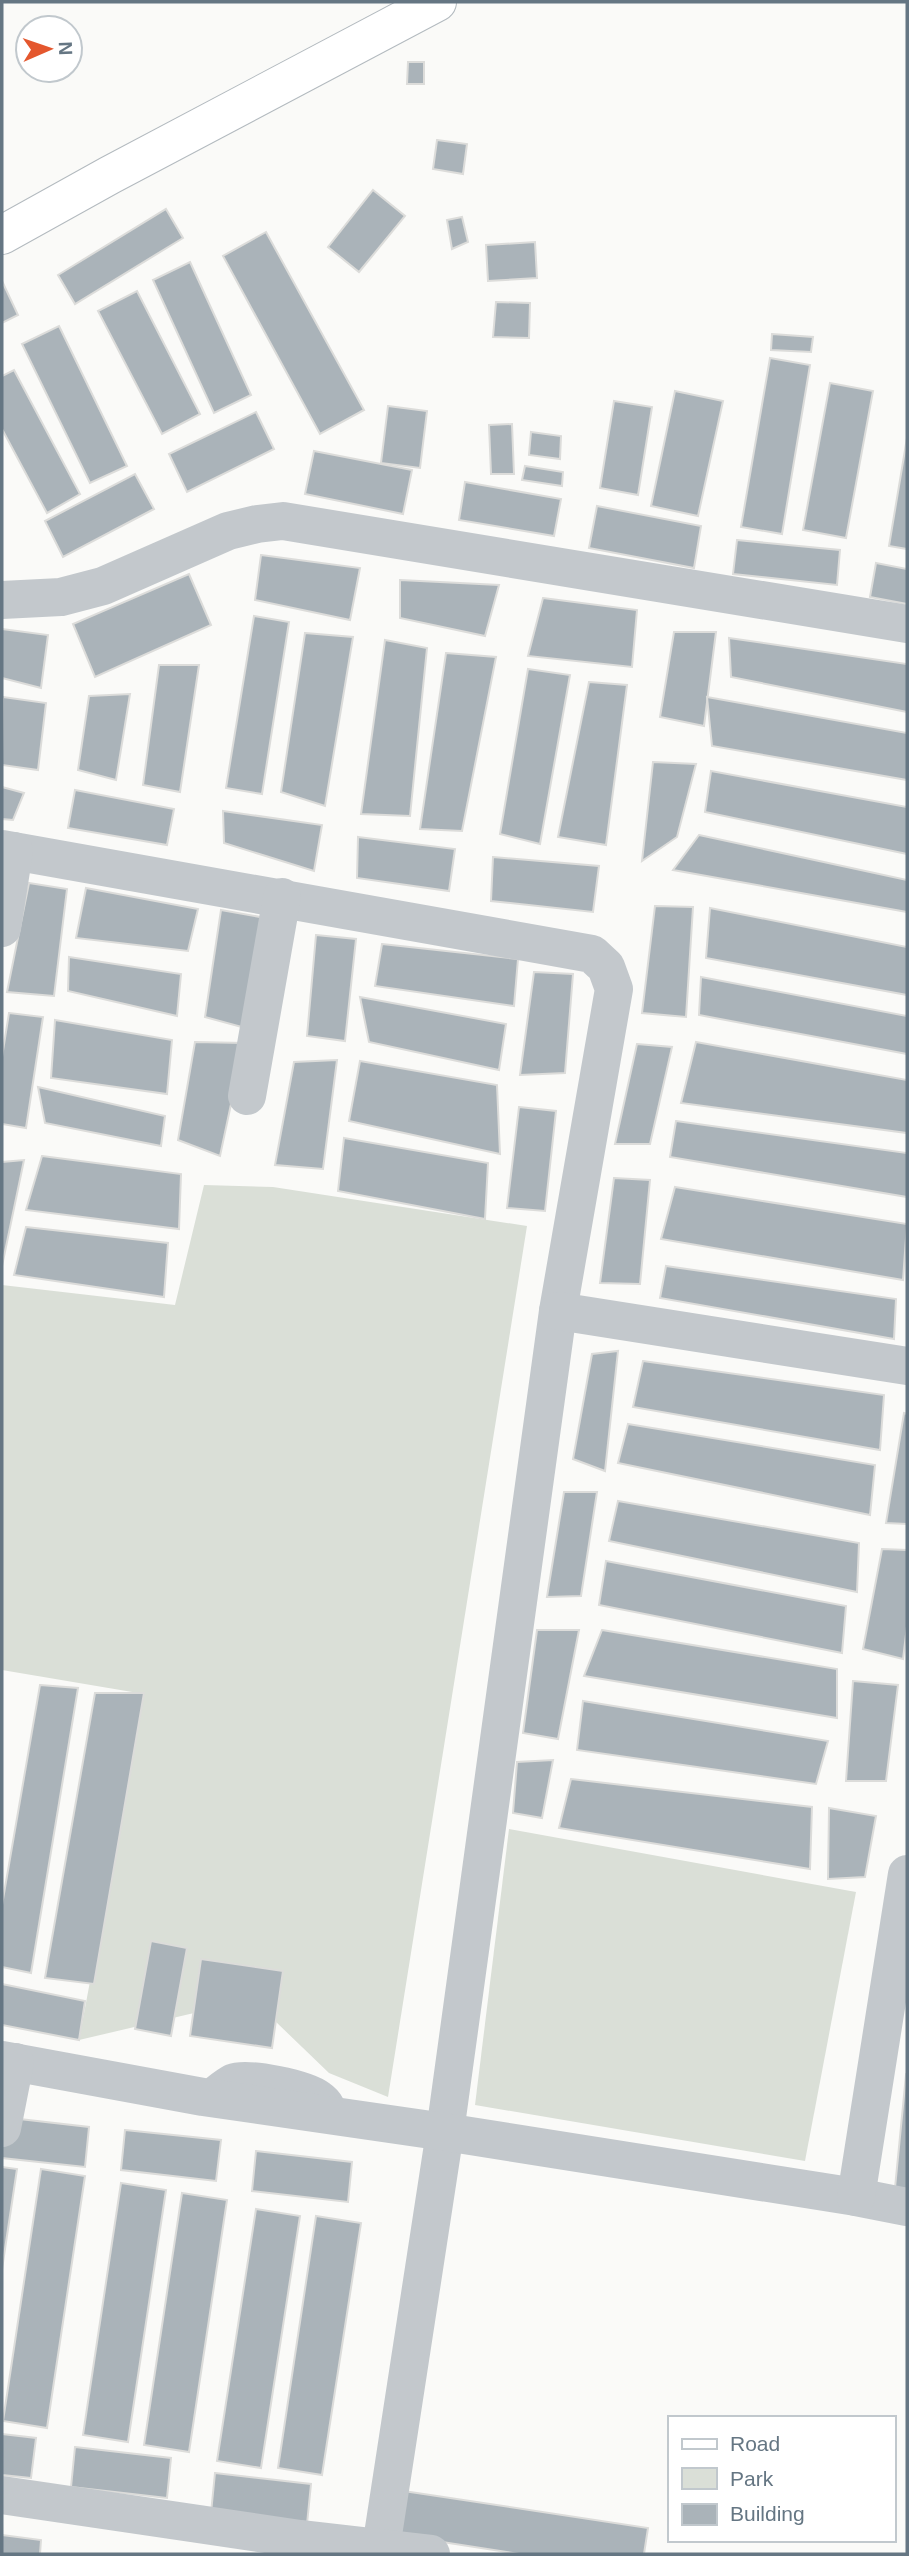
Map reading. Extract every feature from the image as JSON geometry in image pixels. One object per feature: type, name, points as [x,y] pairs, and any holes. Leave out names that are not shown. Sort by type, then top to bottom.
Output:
[{"type":"main road","points":[[2,235],[438,2]]},
{"type":"street","points":[[2,600],[61,597],[103,586],[228,531],[283,521],[907,624]]},
{"type":"street","points":[[2,928],[8,850],[592,954],[606,967],[614,989],[558,1311],[445,2132],[382,2548]]},
{"type":"street","points":[[247,1097],[282,897]]},
{"type":"street","points":[[558,1311],[907,1366]]},
{"type":"street","points":[[856,2197],[907,1874]]},
{"type":"street","points":[[2,2128],[8,2061],[203,2097],[445,2132],[907,2207]]},
{"type":"street","points":[[2,2495],[300,2539],[431,2554]]},
{"type":"green space","points":[[204,1185],[273,1187],[527,1226],[388,2097],[329,2073],[275,2021],[194,2013],[79,2040],[144,1694],[2,1670],[2,1285],[175,1305]]},
{"type":"green space","points":[[509,1829],[856,1892],[805,2161],[475,2105]]},
{"type":"building","points":[[408,62],[424,62],[424,84],[407,84]]},
{"type":"building","points":[[437,140],[467,144],[463,174],[433,169]]},
{"type":"building","points":[[373,190],[405,216],[359,272],[328,247]]},
{"type":"building","points":[[166,209],[183,238],[75,304],[58,275]]},
{"type":"building","points":[[462,217],[468,242],[452,249],[447,220]]},
{"type":"building","points":[[266,232],[364,410],[320,434],[223,256]]},
{"type":"building","points":[[535,242],[537,278],[488,281],[486,245]]},
{"type":"building","points":[[190,262],[251,395],[214,413],[153,280]]},
{"type":"building","points":[[2,281],[18,315],[2,323]]},
{"type":"building","points":[[137,291],[200,414],[162,434],[98,311]]},
{"type":"building","points":[[496,302],[530,303],[529,338],[493,337]]},
{"type":"building","points":[[59,326],[127,466],[90,483],[22,344]]},
{"type":"building","points":[[772,334],[813,337],[811,352],[771,350]]},
{"type":"building","points":[[770,358],[810,365],[782,534],[741,527]]},
{"type":"building","points":[[14,370],[80,494],[47,513],[2,429],[2,376]]},
{"type":"building","points":[[830,383],[873,391],[846,538],[803,530]]},
{"type":"building","points":[[675,391],[723,401],[698,516],[651,506]]},
{"type":"building","points":[[614,401],[652,407],[638,495],[600,488]]},
{"type":"building","points":[[388,406],[427,411],[420,468],[381,463]]},
{"type":"building","points":[[256,412],[274,449],[187,492],[169,454]]},
{"type":"building","points":[[512,424],[514,474],[491,474],[489,425]]},
{"type":"building","points":[[531,432],[561,436],[560,459],[529,455]]},
{"type":"building","points":[[907,438],[907,549],[889,546]]},
{"type":"building","points":[[314,451],[412,470],[403,514],[305,494]]},
{"type":"building","points":[[525,466],[563,472],[562,486],[522,480]]},
{"type":"building","points":[[135,474],[154,509],[63,557],[45,521]]},
{"type":"building","points":[[465,482],[561,499],[554,536],[459,520]]},
{"type":"building","points":[[597,506],[701,526],[694,568],[589,548]]},
{"type":"building","points":[[737,540],[840,550],[837,585],[733,574]]},
{"type":"building","points":[[261,555],[360,568],[350,620],[255,600]]},
{"type":"building","points":[[876,563],[907,569],[907,604],[870,597]]},
{"type":"building","points":[[189,574],[211,625],[95,677],[73,624]]},
{"type":"building","points":[[400,580],[499,585],[485,636],[400,618]]},
{"type":"building","points":[[543,598],[637,610],[632,667],[528,656]]},
{"type":"building","points":[[254,616],[289,622],[262,794],[226,788]]},
{"type":"building","points":[[2,629],[48,635],[41,688],[2,678]]},
{"type":"building","points":[[674,632],[716,632],[704,726],[660,717]]},
{"type":"building","points":[[305,633],[353,637],[325,806],[281,792]]},
{"type":"building","points":[[729,638],[907,664],[907,712],[731,677]]},
{"type":"building","points":[[385,640],[427,648],[410,816],[361,814]]},
{"type":"building","points":[[446,653],[496,657],[462,831],[420,829]]},
{"type":"building","points":[[159,665],[199,665],[180,792],[143,785]]},
{"type":"building","points":[[528,669],[570,675],[540,844],[500,834]]},
{"type":"building","points":[[589,682],[627,685],[606,845],[558,837]]},
{"type":"building","points":[[130,694],[116,780],[78,770],[89,696]]},
{"type":"building","points":[[3,697],[46,703],[38,770],[2,765]]},
{"type":"building","points":[[707,697],[907,733],[907,780],[712,746]]},
{"type":"building","points":[[653,762],[696,764],[677,837],[642,861]]},
{"type":"building","points":[[711,771],[907,807],[907,854],[705,812]]},
{"type":"building","points":[[2,787],[24,793],[13,820],[2,819]]},
{"type":"building","points":[[75,790],[174,809],[167,845],[68,828]]},
{"type":"building","points":[[223,811],[322,825],[314,871],[224,843]]},
{"type":"building","points":[[699,835],[907,880],[907,912],[673,870]]},
{"type":"building","points":[[358,837],[455,849],[449,891],[357,878]]},
{"type":"building","points":[[493,857],[599,866],[593,912],[491,901]]},
{"type":"building","points":[[29,883],[67,889],[54,996],[7,992]]},
{"type":"building","points":[[86,888],[198,909],[188,951],[76,938]]},
{"type":"building","points":[[655,906],[693,907],[686,1017],[642,1013]]},
{"type":"building","points":[[710,908],[907,947],[907,995],[706,958]]},
{"type":"building","points":[[221,910],[266,918],[249,1029],[205,1017]]},
{"type":"building","points":[[316,935],[356,939],[345,1041],[307,1036]]},
{"type":"building","points":[[382,944],[518,959],[514,1006],[375,986]]},
{"type":"building","points":[[69,957],[181,974],[177,1016],[68,991]]},
{"type":"building","points":[[534,972],[573,974],[565,1073],[520,1075]]},
{"type":"building","points":[[701,977],[907,1016],[907,1054],[699,1015]]},
{"type":"building","points":[[360,997],[506,1024],[499,1070],[369,1042]]},
{"type":"building","points":[[9,1013],[43,1017],[26,1128],[2,1124],[2,1057]]},
{"type":"building","points":[[55,1020],[172,1040],[167,1094],[51,1078]]},
{"type":"building","points":[[195,1042],[244,1043],[220,1156],[178,1140]]},
{"type":"building","points":[[696,1042],[907,1080],[907,1133],[681,1103]]},
{"type":"building","points":[[637,1044],[672,1047],[650,1144],[615,1144]]},
{"type":"building","points":[[337,1060],[323,1169],[275,1165],[294,1062]]},
{"type":"building","points":[[360,1061],[497,1085],[500,1154],[349,1121]]},
{"type":"building","points":[[38,1087],[165,1116],[161,1146],[45,1123]]},
{"type":"building","points":[[519,1107],[556,1111],[545,1211],[507,1208]]},
{"type":"building","points":[[676,1121],[907,1153],[907,1197],[670,1157]]},
{"type":"building","points":[[344,1138],[488,1163],[485,1219],[338,1191]]},
{"type":"building","points":[[42,1156],[181,1174],[179,1229],[26,1210]]},
{"type":"building","points":[[24,1160],[2,1266],[2,1162]]},
{"type":"building","points":[[614,1178],[650,1180],[640,1284],[600,1283]]},
{"type":"building","points":[[675,1187],[907,1224],[903,1280],[661,1239]]},
{"type":"building","points":[[26,1227],[168,1243],[164,1297],[14,1275]]},
{"type":"building","points":[[666,1266],[896,1299],[894,1339],[660,1298]]},
{"type":"building","points":[[618,1351],[605,1471],[573,1459],[592,1354]]},
{"type":"building","points":[[643,1361],[884,1395],[880,1450],[633,1407]]},
{"type":"building","points":[[904,1413],[907,1414],[907,1524],[886,1523]]},
{"type":"building","points":[[628,1424],[875,1465],[870,1515],[618,1463]]},
{"type":"building","points":[[564,1492],[597,1492],[581,1596],[547,1597]]},
{"type":"building","points":[[618,1501],[859,1543],[857,1592],[609,1541]]},
{"type":"building","points":[[882,1549],[907,1550],[907,1626],[903,1659],[863,1649]]},
{"type":"building","points":[[606,1561],[846,1606],[842,1653],[599,1605]]},
{"type":"building","points":[[537,1630],[579,1630],[558,1739],[523,1733]]},
{"type":"building","points":[[602,1630],[837,1669],[837,1718],[584,1676]]},
{"type":"building","points":[[853,1681],[898,1685],[886,1781],[846,1781]]},
{"type":"building","points":[[40,1685],[78,1688],[31,1973],[2,1967],[2,1905]]},
{"type":"building","points":[[95,1693],[144,1693],[94,1984],[45,1978]]},
{"type":"building","points":[[583,1701],[828,1741],[816,1784],[577,1750]]},
{"type":"building","points":[[553,1760],[542,1818],[513,1813],[517,1762]]},
{"type":"building","points":[[571,1779],[812,1807],[810,1869],[559,1828]]},
{"type":"building","points":[[829,1808],[876,1816],[865,1877],[828,1879]]},
{"type":"building","points":[[151,1941],[187,1948],[171,2036],[135,2029]]},
{"type":"building","points":[[201,1959],[283,1971],[272,2048],[190,2036]]},
{"type":"building","points":[[2,1984],[85,2001],[79,2040],[2,2025]]},
{"type":"building","points":[[907,2076],[907,2189],[895,2188]]},
{"type":"building","points":[[2,2117],[89,2127],[85,2167],[2,2158]]},
{"type":"building","points":[[125,2130],[221,2140],[216,2181],[121,2170]]},
{"type":"building","points":[[256,2151],[352,2162],[348,2202],[252,2191]]},
{"type":"building","points":[[2,2167],[17,2169],[2,2269]]},
{"type":"building","points":[[41,2169],[85,2176],[47,2428],[3,2421]]},
{"type":"building","points":[[121,2183],[166,2190],[128,2442],[83,2435]]},
{"type":"building","points":[[182,2193],[227,2200],[189,2452],[144,2445]]},
{"type":"building","points":[[256,2209],[300,2216],[261,2468],[217,2461]]},
{"type":"building","points":[[316,2216],[361,2223],[322,2475],[278,2468]]},
{"type":"building","points":[[2,2434],[36,2438],[31,2478],[2,2475]]},
{"type":"building","points":[[75,2447],[171,2458],[167,2498],[71,2487]]},
{"type":"building","points":[[215,2473],[311,2484],[307,2524],[211,2513]]},
{"type":"building","points":[[397,2490],[648,2528],[644,2554],[519,2554],[391,2534]]},
{"type":"building","points":[[2,2535],[41,2540],[40,2554],[2,2554]]}]
